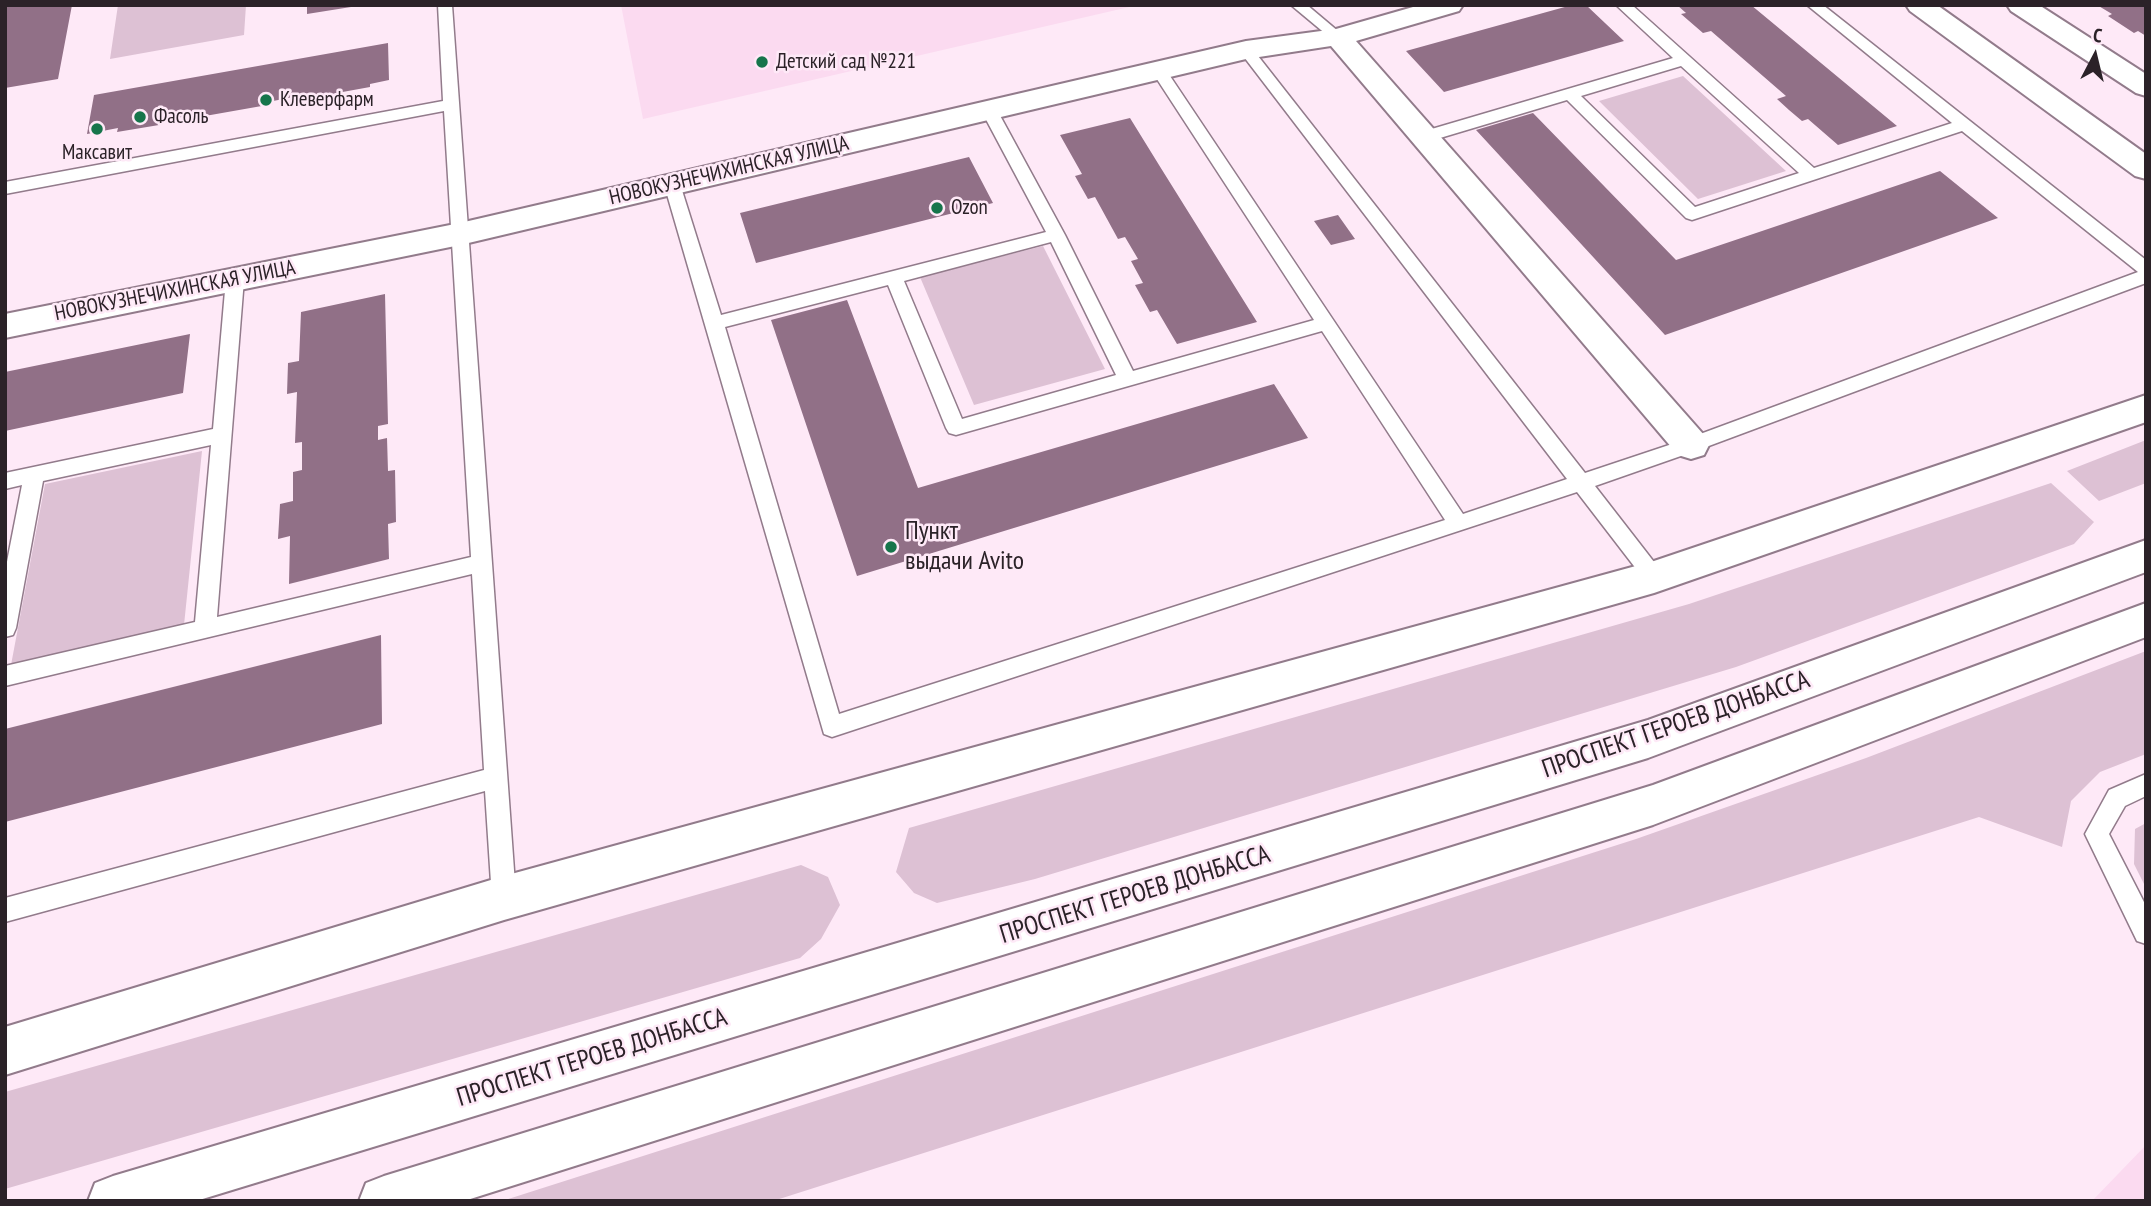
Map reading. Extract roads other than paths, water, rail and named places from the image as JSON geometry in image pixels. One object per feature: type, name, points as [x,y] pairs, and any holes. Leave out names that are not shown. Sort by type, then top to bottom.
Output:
[{"type":"street","name":"НОВОКУЗНЕЧИХИНСКАЯ УЛИЦА","points":[[5,326],[460,234],[1246,50],[1338,37],[1450,5]]},
{"type":"street","points":[[1919,5],[2146,169]]},
{"type":"street","points":[[2020,5],[2146,87]]},
{"type":"street","points":[[1338,37],[1691,445]]},
{"type":"street","points":[[5,1051],[504,898],[1654,577],[2146,408]]},
{"type":"street","name":"ПРОСПЕКТ ГЕРОЕВ ДОНБАССА","points":[[113,1201],[1648,739],[2146,556]]},
{"type":"street","points":[[384,1201],[1653,805],[2146,620]]},
{"type":"lane","points":[[445,5],[504,898]]},
{"type":"lane","points":[[1298,5],[1338,37]]},
{"type":"lane","points":[[1623,5],[1811,175]]},
{"type":"lane","points":[[1814,5],[2146,269]]},
{"type":"lane","points":[[1246,50],[1577,482],[1654,577]]},
{"type":"lane","points":[[1424,137],[1683,60]]},
{"type":"lane","points":[[1159,70],[1459,524]]},
{"type":"lane","points":[[1570,94],[1692,214],[1964,124]]},
{"type":"lane","points":[[5,188],[451,105]]},
{"type":"lane","points":[[989,110],[1056,234],[1128,380]]},
{"type":"lane","points":[[672,184],[832,727],[1459,524],[1691,445],[2146,276]]},
{"type":"lane","points":[[715,323],[1056,234]]},
{"type":"lane","points":[[894,277],[956,428],[1326,323]]},
{"type":"lane","points":[[205,629],[235,279]]},
{"type":"lane","points":[[5,481],[222,435]]},
{"type":"lane","points":[[5,628],[34,475]]},
{"type":"lane","points":[[5,676],[481,563]]},
{"type":"lane","points":[[5,911],[496,777]]},
{"type":"lane","points":[[2146,785],[2117,798],[2097,834],[2146,932]]},
{"type":"place","name":"Детский сад №221","points":[[762,62]]},
{"type":"place","name":"Клеверфарм","points":[[266,100]]},
{"type":"place","name":"Фасоль","points":[[140,117]]},
{"type":"place","name":"Максавит","points":[[97,129]]},
{"type":"place","name":"Ozon","points":[[937,208]]},
{"type":"place","name":"Пункт выдачи Avito","points":[[891,547]]}]
